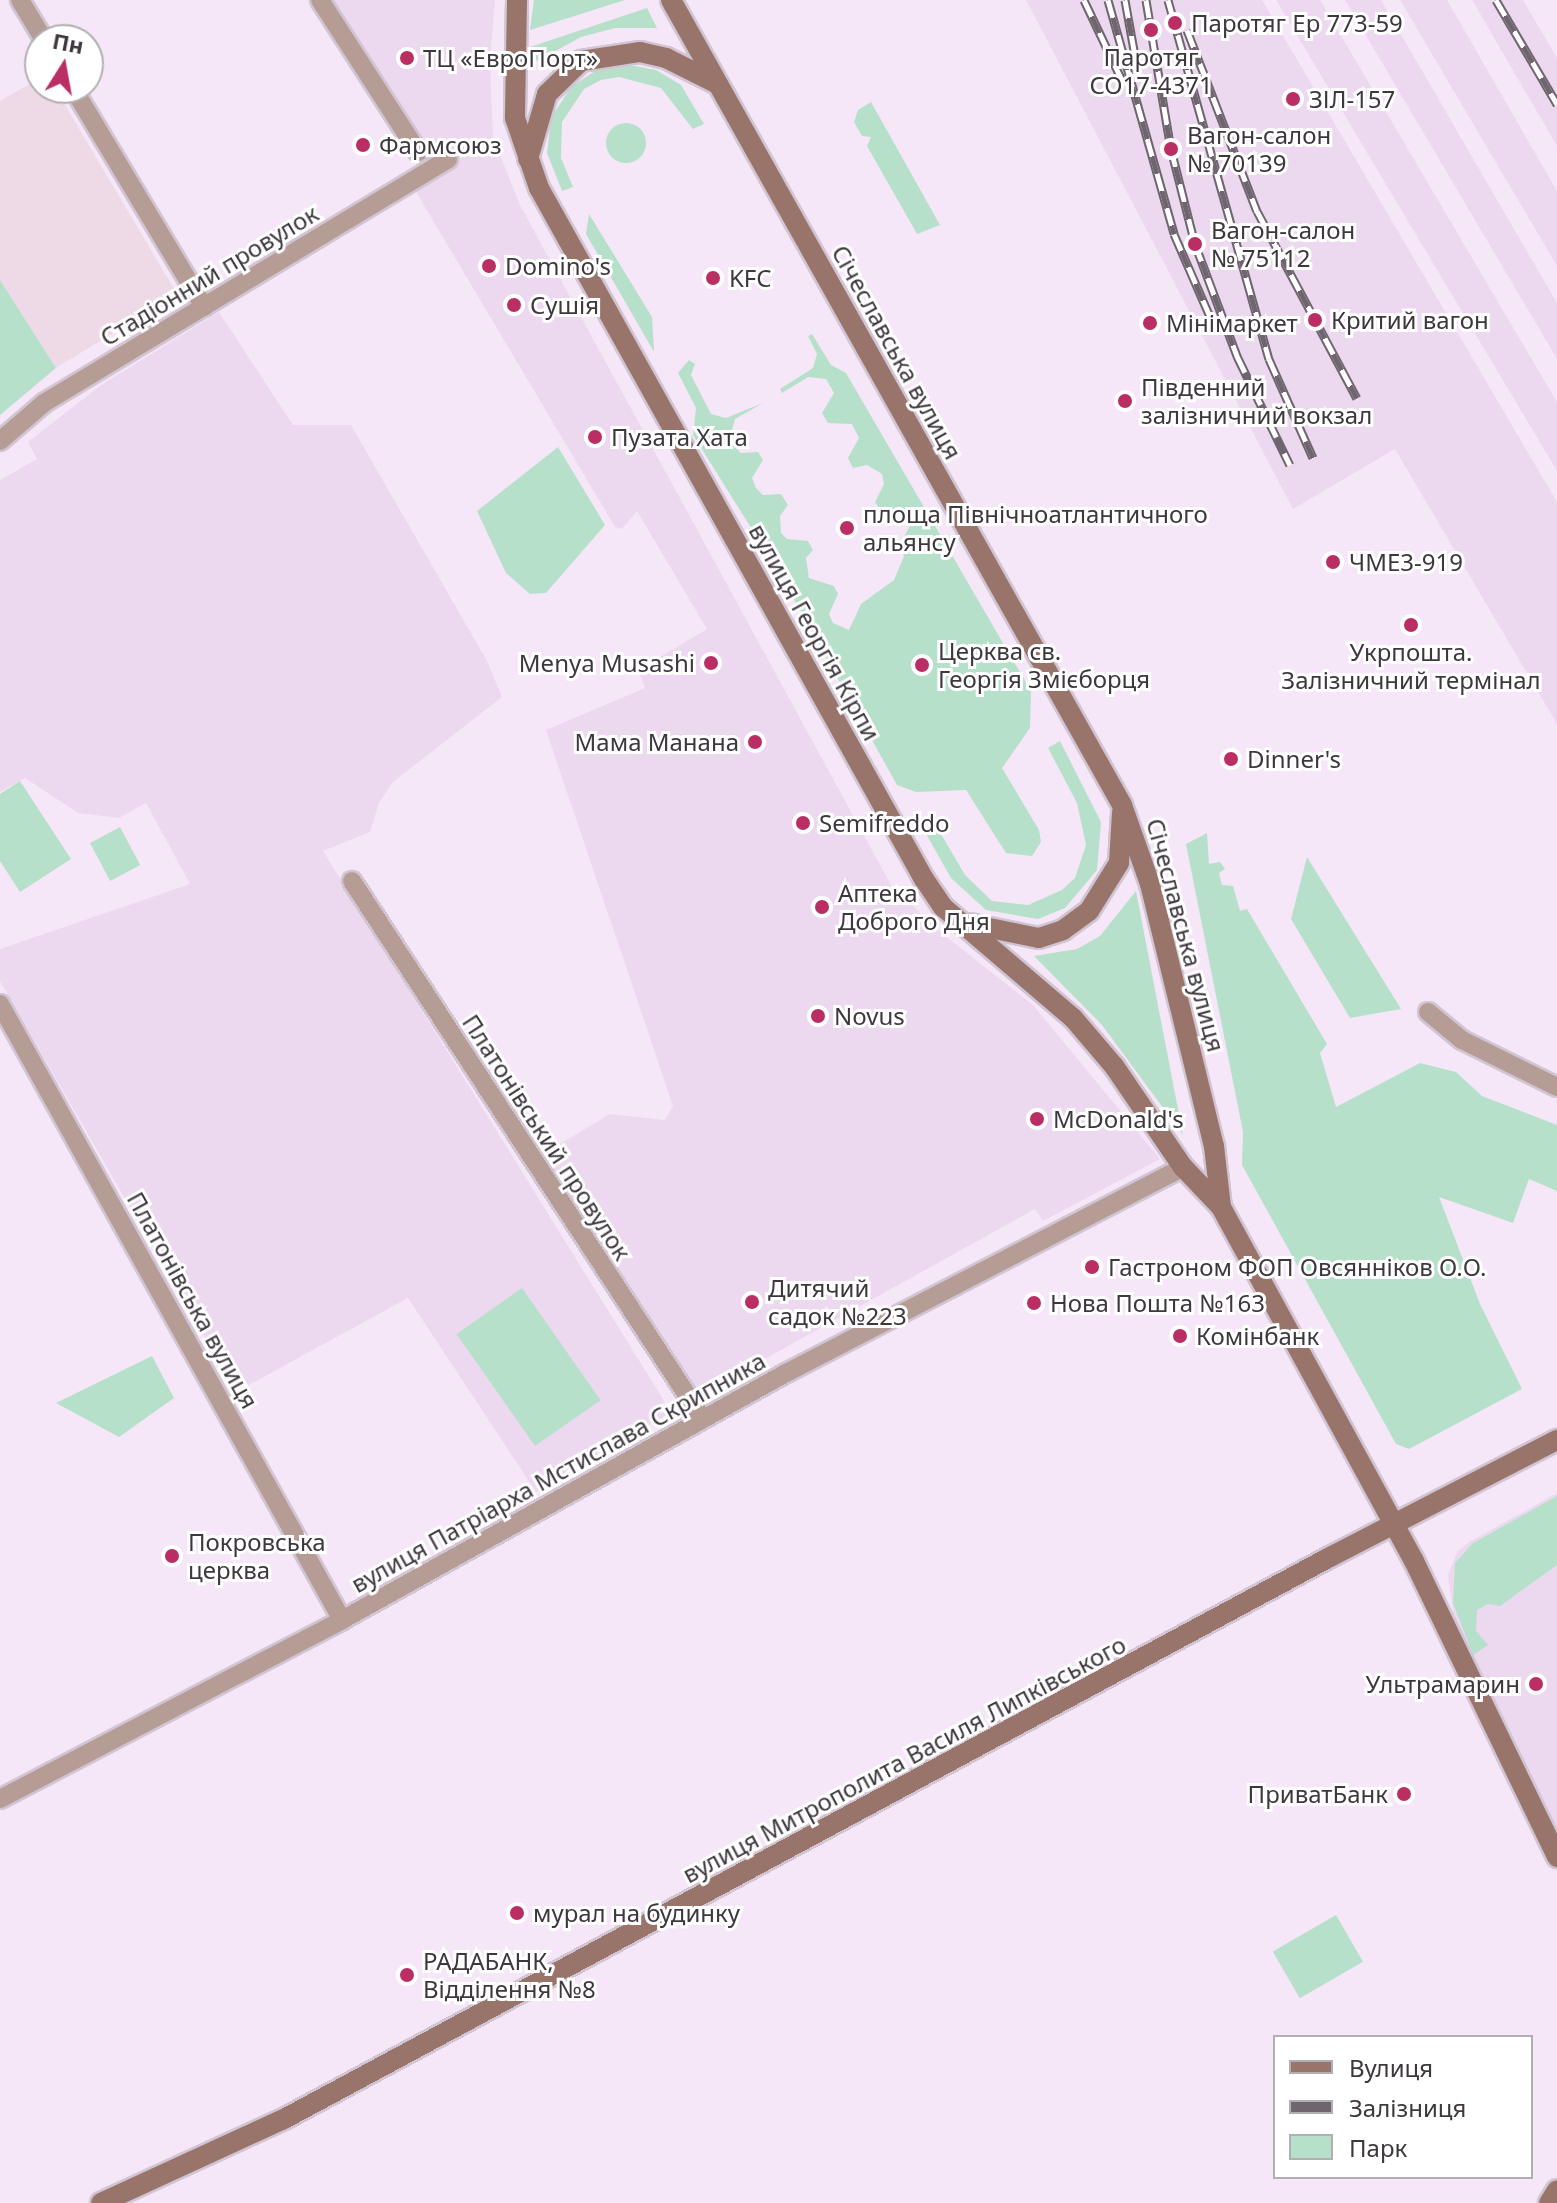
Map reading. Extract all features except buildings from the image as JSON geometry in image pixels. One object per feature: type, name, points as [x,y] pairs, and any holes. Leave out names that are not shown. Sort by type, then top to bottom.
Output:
[{"type":"street","points":[[20,0],[34,24]]},
{"type":"street","points":[[320,0],[418,152]]},
{"type":"street","name":"вулиця Георгія Кірпи","points":[[517,0],[512,83],[515,118],[528,160],[553,217],[892,823],[937,897],[959,921],[1073,1018],[1114,1066],[1183,1167],[1221,1207]]},
{"type":"street","name":"Січеславська вулиця","points":[[671,0],[1122,805],[1150,884],[1214,1146],[1221,1207],[1394,1523],[1557,1857]]},
{"type":"street","points":[[528,160],[547,94],[581,61],[640,52],[666,58],[718,84]]},
{"type":"street","points":[[83,104],[204,307]]},
{"type":"street","name":"Стадіонний провулок","points":[[0,441],[44,403],[448,159]]},
{"type":"street","points":[[959,921],[1008,936],[1039,938],[1072,924],[1106,891],[1119,863],[1122,805]]},
{"type":"street","name":"Платонівський провулок","points":[[352,881],[702,1418]]},
{"type":"street","name":"Платонівська вулиця","points":[[0,1004],[342,1620]]},
{"type":"street","points":[[1428,1012],[1462,1040],[1557,1087]]},
{"type":"street","name":"вулиця Патріарха Мстислава Скрипника","points":[[0,1799],[342,1620],[702,1418],[1183,1167]]},
{"type":"street","name":"вулиця Митрополита Василя Липківського","points":[[101,2203],[284,2119],[1394,1523],[1557,1440]]},
{"type":"street","points":[[1549,2203],[1557,2190]]},
{"type":"shaded area","points":[[328,0],[495,0],[490,63],[493,137],[520,205],[891,885],[943,934],[1033,1005],[1160,1159],[1043,1221],[1035,1209],[698,1396],[543,1154],[610,1114],[665,1120],[673,1106],[546,730],[645,688],[638,670],[707,629],[637,511],[622,529],[615,527],[416,192],[425,150]]},
{"type":"shaded area","points":[[1026,0],[1262,0],[1557,502],[1557,724],[1395,449],[1293,509]]},
{"type":"shaded area","points":[[1276,0],[1320,0],[1557,402],[1557,471]]},
{"type":"shaded area","points":[[1345,0],[1381,0],[1557,303],[1557,359]]},
{"type":"shaded area","points":[[1400,0],[1447,0],[1557,191],[1557,266]]},
{"type":"shaded area","points":[[1472,0],[1523,0],[1557,58],[1557,146]]},
{"type":"shaded area","points":[[24,87],[24,104],[64,104],[177,294],[56,368],[0,280],[0,101]]},
{"type":"shaded area","points":[[219,312],[293,425],[351,425],[487,661],[502,697],[393,782],[379,803],[370,832],[323,851],[671,1412],[536,1492],[408,1298],[236,1392],[0,981],[0,949],[190,884],[146,803],[119,818],[78,813],[25,778],[0,792],[0,480],[37,459],[28,442],[101,385]]},
{"type":"shaded area","points":[[1557,1493],[1557,1840],[1473,1661],[1453,1612],[1448,1575],[1457,1552],[1469,1542]]},
{"type":"green space","points":[[534,0],[625,0],[530,30]]},
{"type":"green space","points":[[647,8],[657,28],[615,28],[581,37],[537,61],[530,47]]},
{"type":"green space","points":[[630,65],[656,70],[681,85],[704,124],[693,129],[661,88],[619,77],[601,80],[584,89],[562,122],[561,158],[573,187],[562,191],[547,153],[551,118],[571,87],[595,71]]},
{"type":"green space","points":[[871,102],[940,225],[917,234],[867,146],[871,137],[862,136],[854,122],[858,110]]},
{"type":"green space","points":[[626,123],[640,129],[646,143],[640,157],[626,163],[612,157],[606,143],[612,129]]},
{"type":"green space","points":[[589,214],[652,317],[654,352],[586,234]]},
{"type":"green space","points":[[0,280],[56,368],[0,415]]},
{"type":"green space","points":[[812,334],[831,365],[846,373],[1031,691],[1030,728],[1002,768],[1039,830],[1041,842],[1032,856],[1006,853],[966,790],[916,792],[897,785],[778,571],[693,435],[696,408],[678,373],[689,360],[695,364],[691,375],[711,414],[726,418],[763,403],[735,419],[729,441],[741,453],[758,452],[763,460],[752,478],[756,488],[763,495],[781,494],[788,505],[780,516],[781,533],[787,539],[808,541],[813,550],[806,558],[809,578],[834,586],[838,594],[829,614],[833,623],[849,630],[861,604],[894,580],[904,556],[899,546],[910,526],[902,513],[881,511],[875,502],[884,484],[882,474],[867,465],[853,468],[848,458],[859,438],[852,424],[828,423],[822,413],[834,393],[826,379],[808,377],[782,393],[780,389],[813,368],[817,354],[808,336]]},
{"type":"green space","points":[[558,447],[605,525],[546,593],[530,594],[506,573],[477,511]]},
{"type":"green space","points":[[1060,741],[1101,822],[1097,870],[1065,908],[1038,919],[986,910],[951,878],[925,832],[937,827],[965,875],[992,901],[1028,905],[1062,890],[1075,878],[1086,845],[1077,803],[1048,748]]},
{"type":"green space","points":[[20,781],[71,859],[20,892],[0,861],[0,794]]},
{"type":"green space","points":[[120,827],[140,865],[110,881],[90,843]]},
{"type":"green space","points":[[1207,833],[1209,864],[1220,862],[1225,869],[1219,873],[1222,885],[1233,886],[1240,911],[1247,909],[1327,1044],[1320,1053],[1336,1107],[1420,1063],[1456,1072],[1482,1096],[1557,1125],[1557,1191],[1529,1179],[1513,1223],[1439,1197],[1480,1304],[1522,1389],[1409,1449],[1396,1444],[1242,1165],[1243,1132],[1186,844]]},
{"type":"green space","points":[[1307,857],[1401,1009],[1350,1018],[1291,919]]},
{"type":"green space","points":[[1136,891],[1183,1135],[1102,1025],[1034,956],[1077,949],[1100,936]]},
{"type":"green space","points":[[522,1288],[601,1400],[535,1446],[456,1334]]},
{"type":"green space","points":[[152,1356],[174,1398],[119,1437],[56,1403]]},
{"type":"green space","points":[[1557,1496],[1557,1565],[1500,1606],[1488,1604],[1477,1610],[1476,1631],[1488,1645],[1473,1655],[1453,1603],[1455,1563],[1473,1543]]},
{"type":"green space","points":[[1336,1915],[1363,1962],[1300,1998],[1273,1952]]},
{"type":"railway","points":[[1084,0],[1123,82]]},
{"type":"railway","points":[[1108,0],[1174,234],[1216,330]]},
{"type":"railway","points":[[1125,0],[1137,67]]},
{"type":"railway","points":[[1146,0],[1171,149],[1195,244],[1237,356],[1290,465]]},
{"type":"railway","points":[[1168,0],[1269,359],[1313,458]]},
{"type":"railway","points":[[1496,0],[1557,104]]},
{"type":"railway","points":[[1187,30],[1257,211],[1357,398]]},
{"type":"place","name":"Паротяг Ер 773-59","points":[[1175,23]]},
{"type":"place","name":"Паротяг СО17-4371","points":[[1151,30]]},
{"type":"place","name":"ТЦ «ЕвроПорт»","points":[[407,58]]},
{"type":"place","name":"ЗІЛ-157","points":[[1293,99]]},
{"type":"place","name":"Фармсоюз","points":[[363,145]]},
{"type":"place","name":"Вагон-салон № 70139","points":[[1171,149]]},
{"type":"place","name":"Вагон-салон № 75112","points":[[1195,244]]},
{"type":"place","name":"Domino's","points":[[489,266]]},
{"type":"place","name":"KFC","points":[[713,278]]},
{"type":"place","name":"Сушія","points":[[514,305]]},
{"type":"place","name":"Критий вагон","points":[[1315,320]]},
{"type":"place","name":"Мінімаркет","points":[[1150,323]]},
{"type":"place","name":"Південний залізничний вокзал","points":[[1125,401]]},
{"type":"place","name":"Пузата Хата","points":[[595,437]]},
{"type":"place","name":"площа Північноатлантичного альянсу","points":[[847,528]]},
{"type":"place","name":"ЧМЕ3-919","points":[[1333,562]]},
{"type":"place","name":"Укрпошта. Залізничний термінал","points":[[1411,625]]},
{"type":"place","name":"Menya Musashi","points":[[711,663]]},
{"type":"place","name":"Церква св. Георгія Змієборця","points":[[922,665]]},
{"type":"place","name":"Мама Манана","points":[[755,742]]},
{"type":"place","name":"Dinner's","points":[[1231,759]]},
{"type":"place","name":"Semifreddo","points":[[803,823]]},
{"type":"place","name":"Аптека Доброго Дня","points":[[822,907]]},
{"type":"place","name":"Novus","points":[[818,1016]]},
{"type":"place","name":"McDonald's","points":[[1037,1119]]},
{"type":"place","name":"Гастроном ФОП Овсянніков О.О.","points":[[1092,1267]]},
{"type":"place","name":"Дитячий садок №223","points":[[752,1302]]},
{"type":"place","name":"Нова Пошта №163","points":[[1034,1303]]},
{"type":"place","name":"Комінбанк","points":[[1180,1336]]},
{"type":"place","name":"Покровська церква","points":[[172,1556]]},
{"type":"place","name":"Ультрамарин","points":[[1536,1684]]},
{"type":"place","name":"ПриватБанк","points":[[1404,1794]]},
{"type":"place","name":"мурал на будинку","points":[[517,1913]]},
{"type":"place","name":"РАДАБАНК, Відділення №8","points":[[407,1975]]}]
